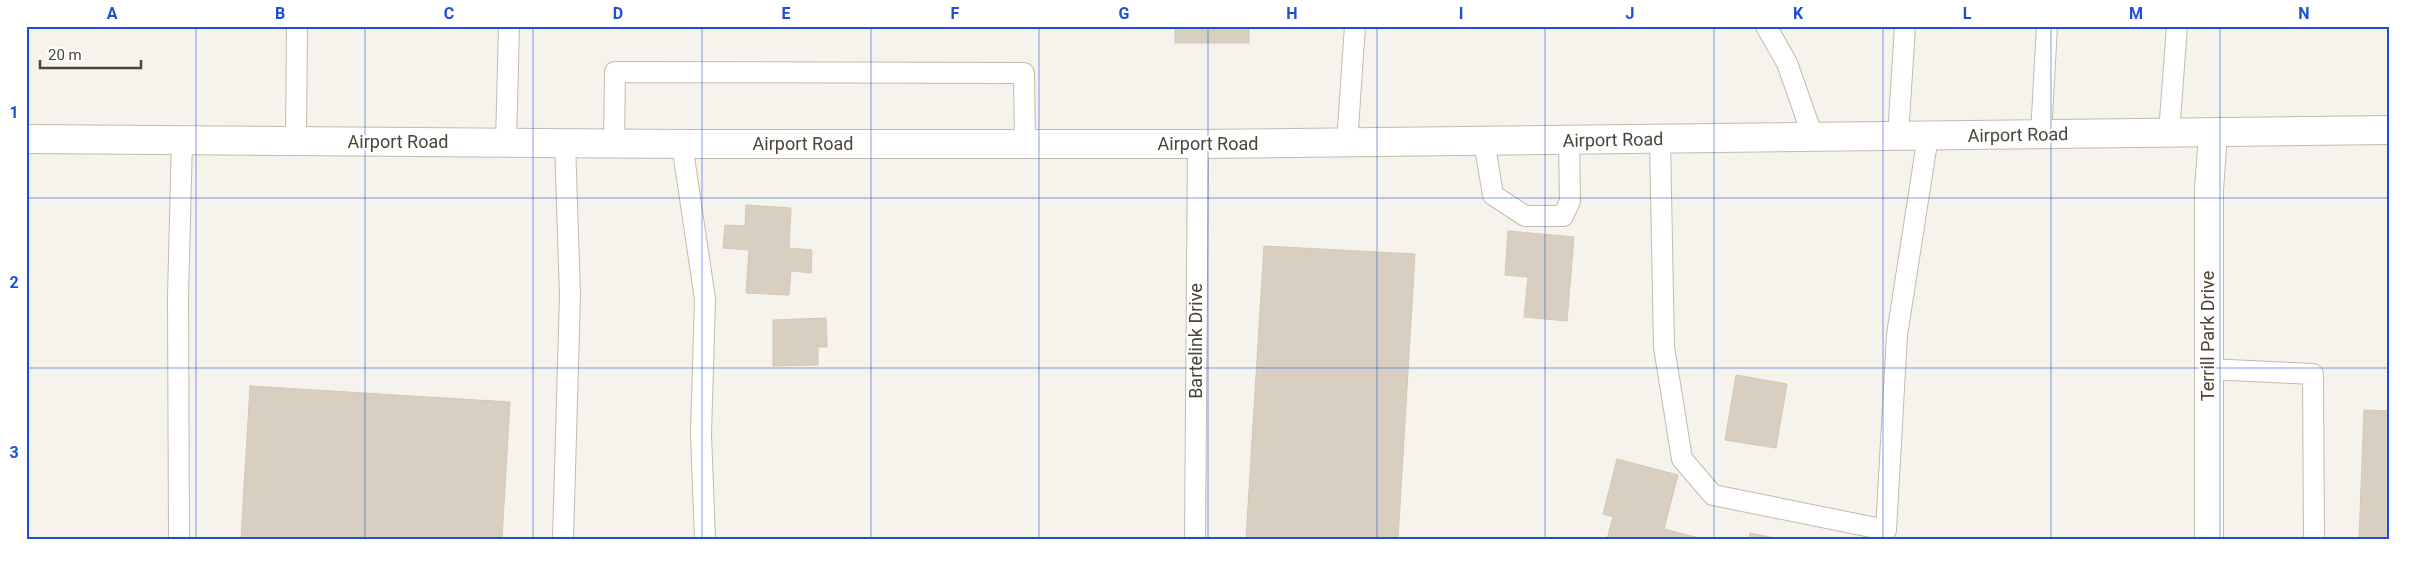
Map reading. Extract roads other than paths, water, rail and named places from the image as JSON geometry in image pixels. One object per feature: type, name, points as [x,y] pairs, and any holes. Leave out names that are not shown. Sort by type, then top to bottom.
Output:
[{"type":"street","name":"Airport Road","points":[[26,139],[682,144],[1198,144],[2390,130]]},
{"type":"street","name":"Terrill Park Drive","points":[[2209,539],[2209,190],[2213,133]]},
{"type":"lane","points":[[296,141],[297,26]]},
{"type":"lane","points":[[506,142],[509,26]]},
{"type":"lane","points":[[1348,143],[1354,26]]},
{"type":"lane","points":[[1766,26],[1787,63],[1813,138]]},
{"type":"lane","points":[[1898,136],[1906,26]]},
{"type":"lane","points":[[2041,134],[2047,26]]},
{"type":"lane","points":[[2169,133],[2177,26]]},
{"type":"lane","points":[[614,143],[615,72],[645,72],[1024,73],[1025,144]]},
{"type":"lane","points":[[1660,139],[1664,347],[1682,458],[1713,495],[1885,534],[1897,335],[1928,136]]},
{"type":"lane","points":[[180,539],[178,297],[182,140]]},
{"type":"lane","points":[[1484,141],[1493,195],[1526,216],[1563,216],[1570,201],[1569,140]]},
{"type":"lane","points":[[563,539],[570,295],[565,143]]},
{"type":"lane","points":[[682,144],[705,299],[701,434],[705,539]]},
{"type":"lane","name":"Bartelink Drive","points":[[1196,539],[1198,144]]},
{"type":"lane","points":[[2208,369],[2313,374],[2314,539]]}]
